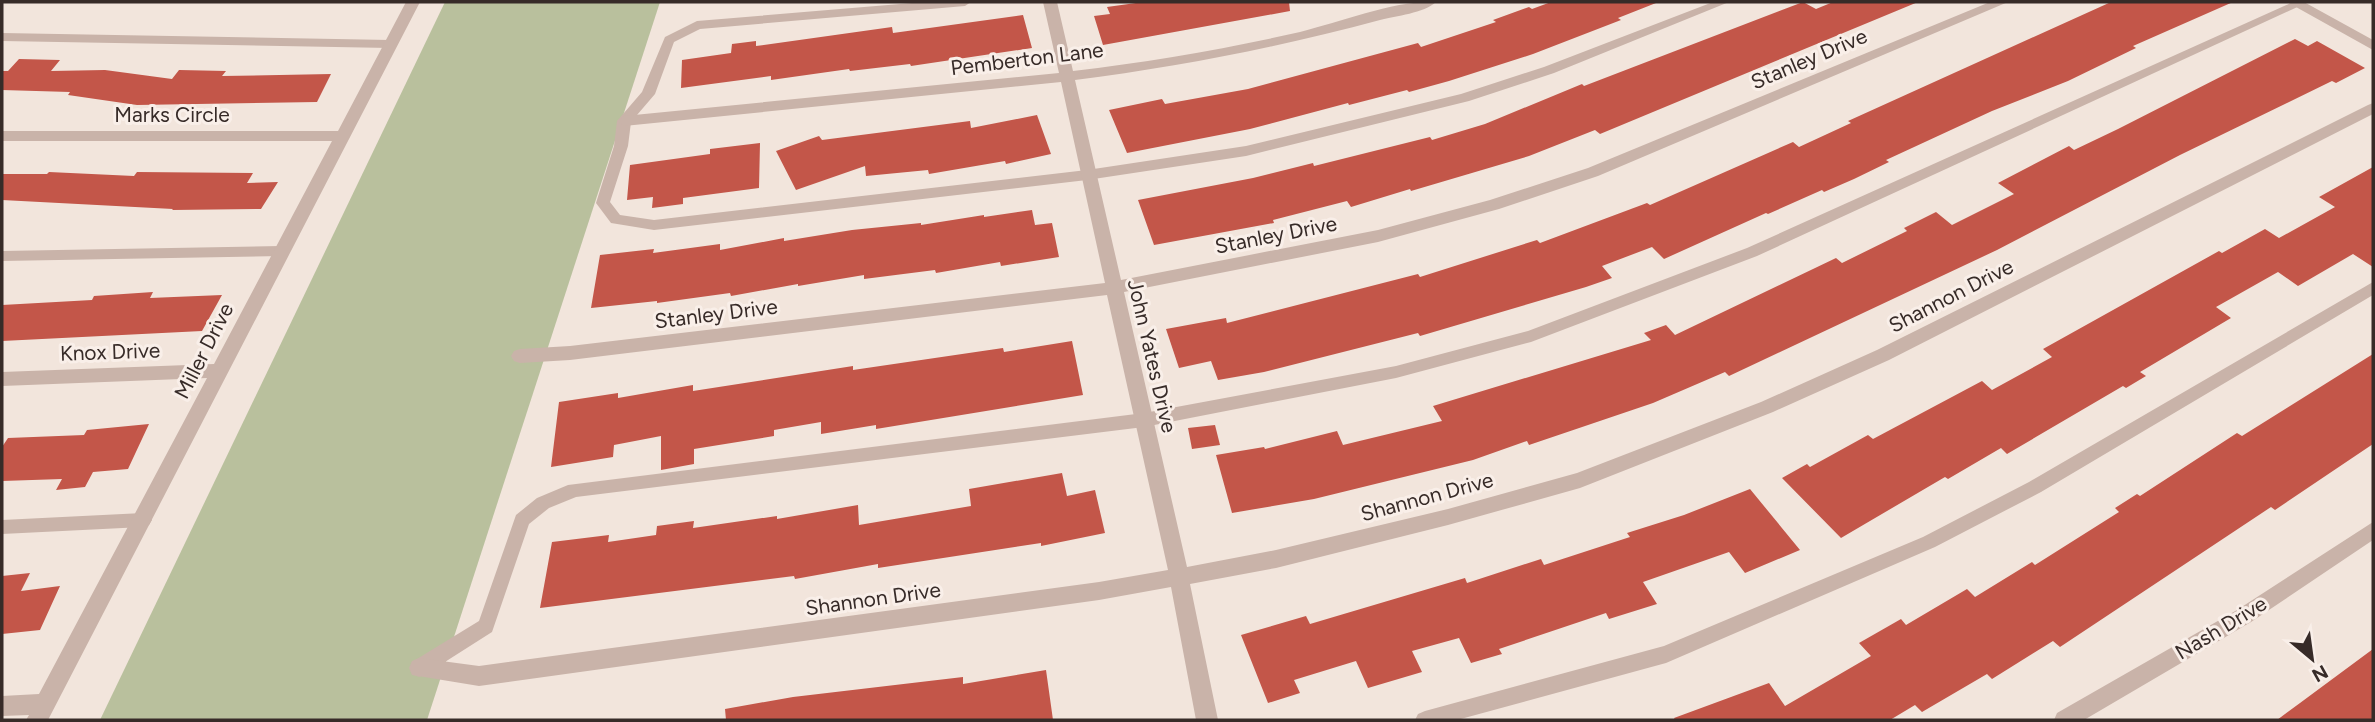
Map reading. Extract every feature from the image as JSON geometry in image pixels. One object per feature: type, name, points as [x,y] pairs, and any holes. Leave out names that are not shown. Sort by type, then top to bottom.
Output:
[{"type":"street","name":"Miller Drive","points":[[41,712],[413,2]]},
{"type":"street","name":"John Yates Drive","points":[[1050,2],[1179,577],[1207,720]]},
{"type":"street","name":"Pemberton Lane","points":[[624,121],[1068,78],[1180,61],[1312,34],[1429,2]]},
{"type":"street","name":"Stanley Drive","points":[[520,356],[570,353],[1114,288],[1378,236],[1493,205],[1593,173],[2001,2]]},
{"type":"street","points":[[2296,3],[2373,47]]},
{"type":"street","name":"Shannon Drive","points":[[419,668],[479,676],[1099,592],[1276,559],[1448,517],[1580,480],[1646,456],[1883,355],[2373,108]]},
{"type":"street","name":"Marks Circle","points":[[2,136],[342,136]]},
{"type":"street","name":"Knox Drive","points":[[2,379],[220,371]]},
{"type":"street","name":"Nash Drive","points":[[2065,720],[2244,616],[2373,530]]},
{"type":"street","points":[[2,706],[41,712]]},
{"type":"lane","points":[[965,2],[697,26],[670,40],[648,94],[624,121],[621,146],[603,203],[616,219],[640,225],[654,225],[1087,175],[1245,151],[1464,98],[1549,70],[1723,2]]},
{"type":"lane","points":[[419,668],[486,626],[522,520],[543,503],[574,490],[1144,420],[1396,372],[1531,336],[1752,252],[2296,3]]},
{"type":"lane","points":[[2,37],[390,44]]},
{"type":"lane","points":[[2,256],[281,251]]},
{"type":"lane","points":[[1425,720],[1666,654],[1930,542],[2035,487],[2373,288]]},
{"type":"lane","points":[[2,527],[143,520]]},
{"type":"green space","points":[[445,2],[660,2],[427,720],[100,720]]},
{"type":"building","points":[[1143,2],[1289,2],[1290,11],[1103,45],[1094,16],[1110,14],[1107,7]]},
{"type":"building","points":[[1551,2],[1656,3],[1618,18],[1621,20],[1533,54],[1449,81],[1409,92],[1407,90],[1349,105],[1348,103],[1250,129],[1127,153],[1109,110],[1162,99],[1165,104],[1248,89],[1418,43],[1421,47],[1496,22],[1493,20],[1529,7],[1532,9]]},
{"type":"building","points":[[1803,2],[1816,9],[1833,2],[1918,2],[1600,134],[1595,130],[1529,156],[1351,207],[1347,201],[1273,220],[1274,223],[1154,245],[1138,200],[1253,178],[1313,163],[1314,166],[1430,137],[1432,140],[1485,124],[1582,84],[1584,86]]},
{"type":"building","points":[[2111,2],[2233,2],[2133,46],[2136,48],[2068,81],[1992,111],[1886,160],[1889,162],[1854,179],[1766,213],[1664,259],[1652,247],[1602,266],[1612,278],[1420,336],[1418,333],[1264,372],[1218,380],[1211,361],[1179,368],[1166,329],[1226,318],[1227,323],[1418,274],[1420,277],[1537,240],[1540,243],[1647,203],[1650,205],[1793,142],[1799,147],[1851,123],[1848,121]]},
{"type":"building","points":[[1023,15],[1032,48],[911,66],[849,69],[771,80],[771,76],[681,88],[682,60],[731,53],[732,44],[756,41],[756,46],[892,27],[893,33]]},
{"type":"building","points":[[2295,39],[2308,46],[2317,41],[2365,68],[2336,83],[2332,81],[2180,155],[1997,250],[1729,376],[1725,372],[1653,403],[1529,445],[1527,441],[1473,460],[1314,499],[1232,513],[1216,455],[1264,447],[1265,449],[1337,431],[1343,445],[1442,421],[1433,406],[1651,340],[1644,333],[1666,325],[1675,335],[1836,258],[1842,263],[1907,231],[1904,228],[1936,212],[1952,225],[2014,194],[1998,183],[2069,146],[2074,150],[2118,129]]},
{"type":"building","points":[[19,59],[60,60],[51,71],[105,70],[172,79],[179,70],[226,71],[222,76],[331,74],[317,102],[137,105],[68,95],[70,92],[2,90],[2,71],[8,71]]},
{"type":"building","points":[[1037,115],[1051,154],[1006,164],[1005,161],[929,174],[928,170],[866,176],[865,166],[796,190],[776,151],[819,136],[822,140],[970,121],[971,128]]},
{"type":"building","points":[[760,143],[759,188],[683,198],[683,204],[652,208],[653,197],[627,200],[630,165],[710,154],[710,149]]},
{"type":"building","points":[[2373,167],[2373,267],[2353,254],[2298,286],[2278,272],[2216,307],[2231,318],[2140,372],[2146,376],[2126,388],[2123,386],[2007,454],[2001,448],[1948,479],[1945,477],[1841,538],[1782,478],[1807,464],[1810,467],[1868,435],[1873,439],[1982,381],[1992,390],[2052,357],[2043,349],[2219,251],[2222,253],[2265,229],[2279,238],[2335,207],[2319,197]]},
{"type":"building","points":[[49,172],[134,176],[137,172],[253,173],[247,183],[278,182],[261,209],[172,210],[2,200],[2,174]]},
{"type":"building","points":[[1032,210],[1035,225],[1052,223],[1059,257],[1001,266],[1000,262],[936,273],[935,270],[864,279],[864,275],[731,296],[730,293],[657,303],[591,308],[600,255],[654,249],[653,253],[720,244],[720,250],[784,238],[784,241],[852,230],[921,225]]},
{"type":"building","points":[[153,292],[150,298],[222,295],[202,331],[2,341],[2,305],[92,300],[94,296]]},
{"type":"building","points":[[1072,341],[1083,395],[876,429],[876,425],[821,434],[821,422],[774,430],[774,436],[694,449],[694,464],[661,470],[661,436],[614,445],[613,457],[551,467],[559,402],[618,393],[618,398],[693,385],[693,391],[853,366],[853,370],[1003,348],[1004,352]]},
{"type":"building","points":[[2373,354],[2373,444],[2275,510],[2271,507],[2060,647],[2053,641],[1992,679],[1987,674],[1922,712],[1915,705],[1890,720],[1675,720],[1674,718],[1769,683],[1785,706],[1871,656],[1859,643],[1901,619],[1906,625],[1967,589],[1975,597],[2032,562],[2035,565],[2119,512],[2115,508],[2137,494],[2140,496],[2237,433],[2242,436]]},
{"type":"building","points":[[149,424],[128,469],[93,472],[85,487],[56,490],[62,479],[2,481],[2,447],[8,438],[84,435],[87,430]]},
{"type":"building","points":[[1215,425],[1220,445],[1192,449],[1188,428]]},
{"type":"building","points":[[1062,473],[1067,496],[1095,490],[1105,533],[1041,546],[1041,543],[878,568],[878,564],[795,579],[794,576],[540,608],[552,542],[609,535],[608,542],[656,535],[657,526],[694,521],[693,528],[777,516],[777,519],[858,505],[859,525],[971,506],[969,489]]},
{"type":"building","points":[[1750,489],[1800,550],[1745,573],[1729,552],[1643,582],[1657,604],[1609,619],[1606,613],[1499,649],[1502,654],[1471,663],[1459,638],[1412,651],[1422,672],[1368,688],[1356,661],[1294,680],[1300,693],[1268,703],[1241,635],[1306,616],[1310,624],[1465,578],[1467,583],[1541,559],[1544,565],[1630,537],[1627,533],[1684,515]]},
{"type":"building","points":[[30,573],[21,591],[60,586],[40,630],[2,634],[2,576]]},
{"type":"building","points":[[2373,649],[2373,720],[2277,720],[2300,703]]},
{"type":"building","points":[[1046,670],[1053,720],[726,720],[725,709],[793,697],[963,677],[963,684]]}]
